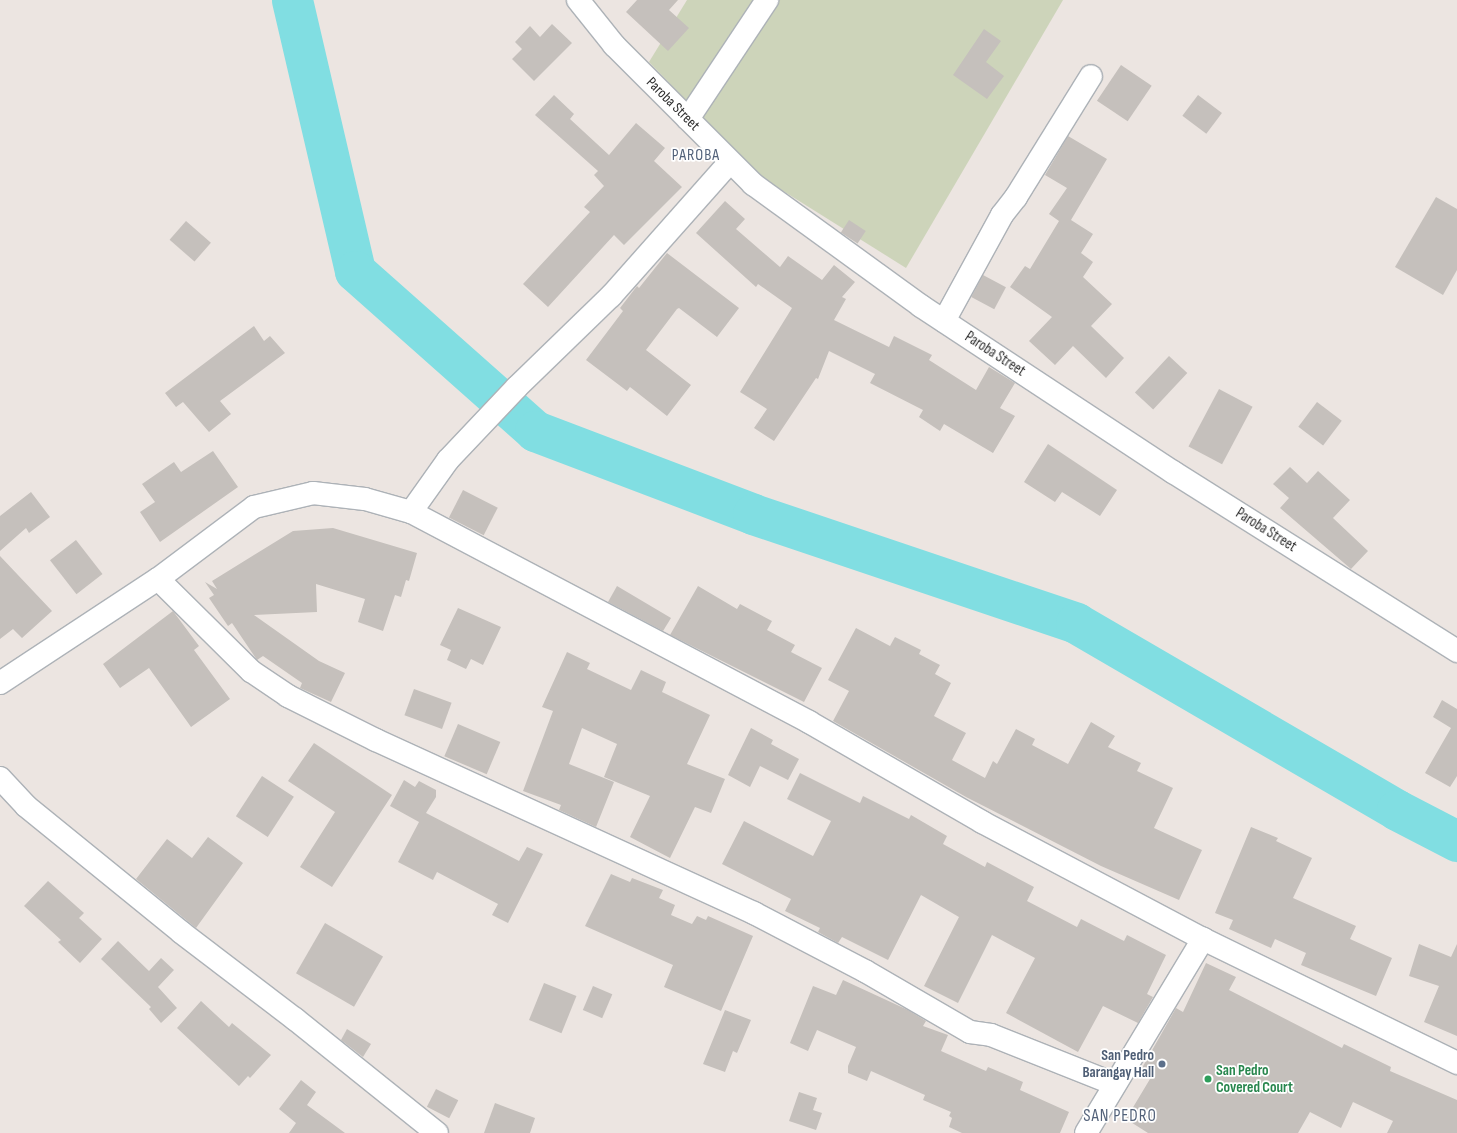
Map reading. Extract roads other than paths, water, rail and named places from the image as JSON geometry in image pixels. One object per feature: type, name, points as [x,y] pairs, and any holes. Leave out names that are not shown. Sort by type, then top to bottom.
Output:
[{"type":"street","name":"Paroba Street","points":[[578,0],[614,45],[753,184],[944,321],[1173,472],[1457,651]]},
{"type":"street","points":[[688,119],[767,0]]},
{"type":"street","points":[[944,321],[1002,215],[1016,197],[1091,76]]},
{"type":"street","points":[[411,512],[448,460],[517,388],[611,296],[730,162]]},
{"type":"street","points":[[0,683],[158,579],[254,507],[313,493],[365,499],[411,512],[809,722],[982,822],[1203,939],[1457,1063]]},
{"type":"street","points":[[158,579],[251,671],[288,696],[376,740],[754,913],[865,971],[970,1032],[991,1035],[1114,1084]]},
{"type":"street","points":[[0,778],[26,806],[182,933],[296,1019],[438,1133]]},
{"type":"street","points":[[1086,1133],[1114,1084],[1203,939]]},
{"type":"waterway","points":[[292,0],[355,271],[535,431],[753,514],[1076,623],[1397,810],[1457,841]]},
{"type":"place","name":"San Pedro Barangay Hall","points":[[1162,1064]]},
{"type":"place","name":"San Pedro Covered Court","points":[[1208,1079]]},
{"type":"district","name":"PAROBA","points":[[696,156]]},
{"type":"district","name":"SAN PEDRO","points":[[1120,1117]]}]
